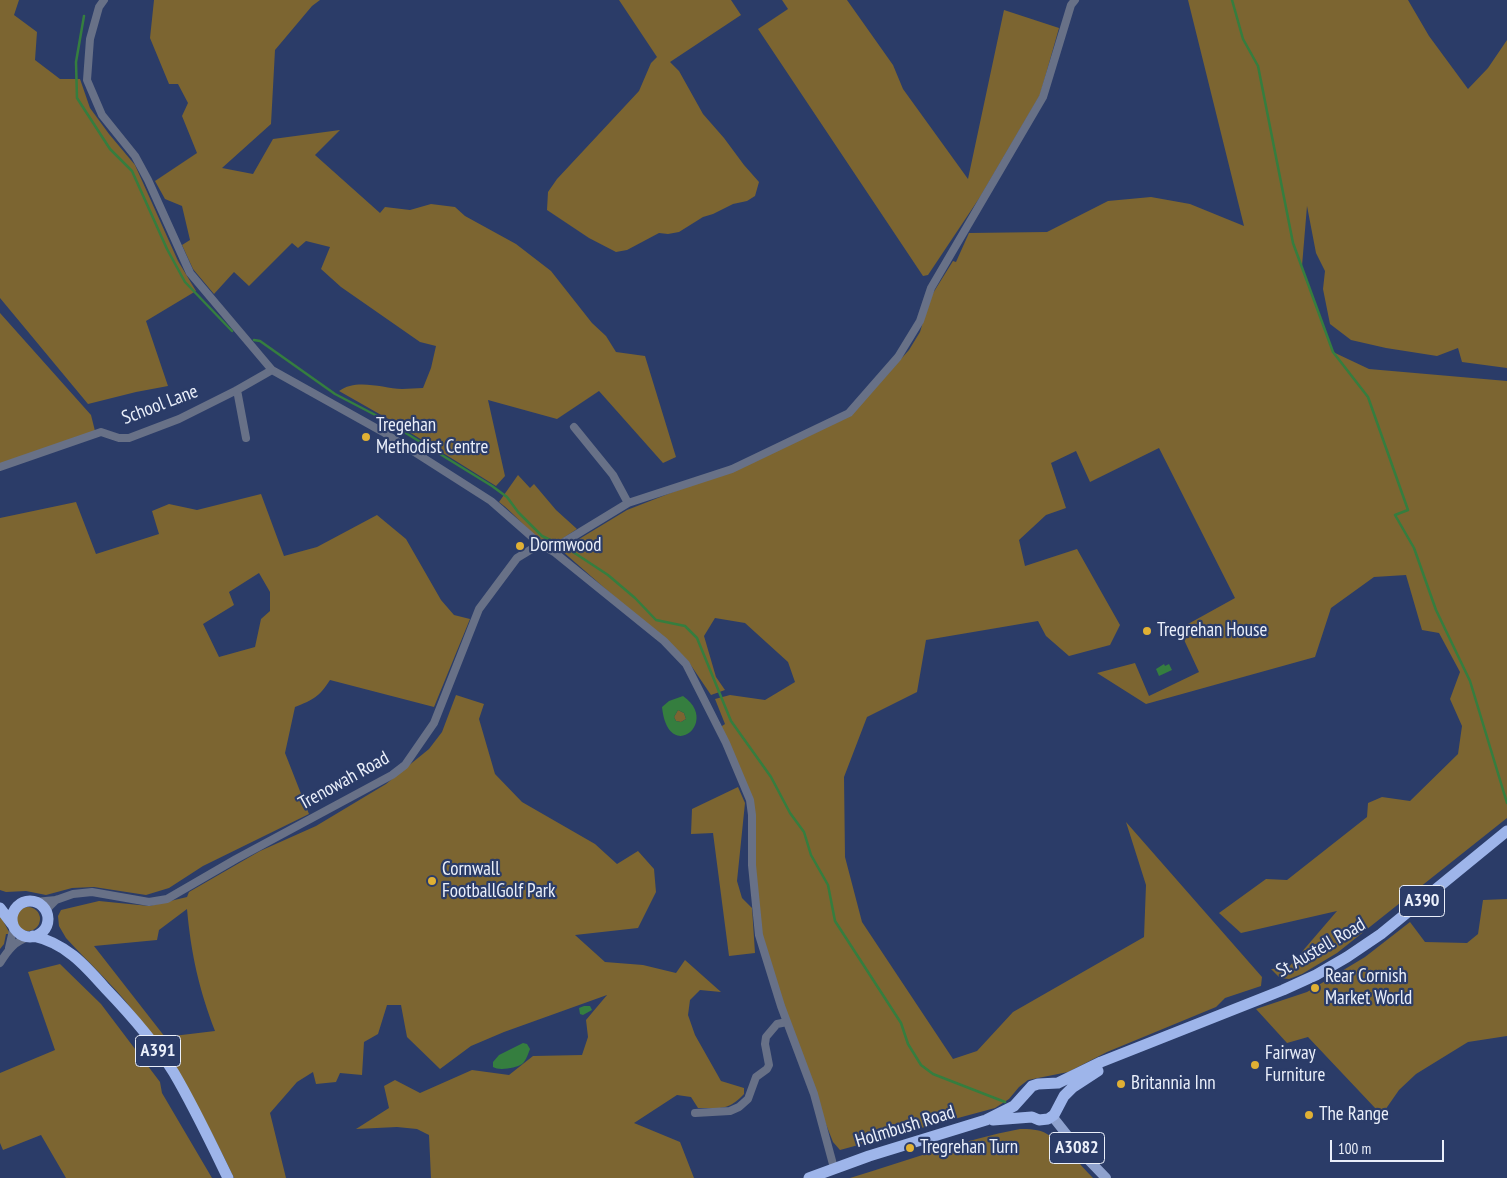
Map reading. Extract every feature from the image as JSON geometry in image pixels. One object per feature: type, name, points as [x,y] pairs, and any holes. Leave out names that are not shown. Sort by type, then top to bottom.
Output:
[{"type":"highway","name":"St Austell Road","points":[[1126,1053],[1283,990],[1340,962],[1396,922],[1507,831]]},
{"type":"highway","points":[[0,903],[20,904],[35,902],[43,908],[47,923],[39,934],[31,936],[20,934],[0,908]]},
{"type":"highway","points":[[13,925],[14,911],[20,904]]},
{"type":"highway","name":"A391","points":[[46,914],[60,945]]},
{"type":"highway","name":"A391","points":[[31,936],[51,940],[60,945],[87,968],[131,1015],[173,1072],[205,1130],[228,1178]]},
{"type":"highway","points":[[986,1120],[1014,1106],[1032,1086],[1044,1083],[1058,1083],[1126,1053]]},
{"type":"highway","points":[[986,1120],[1032,1117],[1039,1120],[1052,1116],[1064,1096],[1072,1088],[1126,1053]]},
{"type":"highway","points":[[1044,1083],[1056,1092],[1059,1097],[1059,1106]]},
{"type":"highway","points":[[1023,1096],[1024,1107],[1032,1117]]},
{"type":"highway","name":"Holmbush Road","points":[[809,1178],[834,1168],[986,1120]]},
{"type":"main road","name":"A3082","points":[[1052,1116],[1079,1150],[1106,1178]]},
{"type":"street","points":[[104,0],[99,7],[90,40],[87,80],[102,115],[135,156],[148,180],[190,273],[272,370],[383,432],[491,501],[540,544],[559,547],[664,641],[686,664],[718,728],[750,800],[752,815],[752,865],[759,934],[787,1022],[814,1094],[834,1168]]},
{"type":"street","points":[[559,547],[628,504],[732,469],[849,413],[898,358],[920,321],[931,288],[1043,97],[1071,6],[1075,0]]},
{"type":"street","name":"School Lane","points":[[0,467],[101,432],[119,438],[129,438],[179,418],[237,390],[272,370]]},
{"type":"street","points":[[237,390],[246,438]]},
{"type":"street","points":[[574,427],[613,475],[628,504]]},
{"type":"street","name":"Trenowah Road","points":[[35,902],[56,900],[73,894],[92,892],[149,902],[167,899],[236,859],[392,775],[405,765],[434,723],[479,609],[517,558],[540,544]]},
{"type":"street","points":[[46,914],[48,908],[56,900]]},
{"type":"street","points":[[8,950],[13,925]]},
{"type":"street","points":[[0,963],[8,950],[21,939],[31,936]]},
{"type":"street","points":[[696,1113],[730,1111],[748,1099],[756,1077],[768,1069],[766,1037],[777,1024],[787,1022]]},
{"type":"shaded area","points":[[0,0],[19,0],[14,15],[37,32],[35,60],[60,79],[80,79],[90,108],[135,165],[178,261],[196,291],[146,321],[168,386],[88,404],[0,298]]},
{"type":"shaded area","points":[[154,0],[320,0],[312,6],[275,50],[271,124],[222,168],[253,174],[273,139],[340,130],[315,155],[380,213],[385,207],[410,210],[431,204],[455,207],[465,216],[516,244],[551,271],[592,323],[606,336],[616,352],[645,356],[676,457],[663,463],[599,391],[557,419],[488,400],[505,476],[496,486],[390,420],[339,391],[346,387],[361,384],[402,389],[423,388],[431,368],[436,346],[420,342],[341,287],[321,269],[330,247],[306,241],[298,248],[292,243],[249,286],[234,272],[214,294],[193,269],[182,245],[190,240],[182,206],[165,199],[155,181],[197,153],[182,116],[188,103],[178,84],[169,84],[150,38]]},
{"type":"shaded area","points":[[619,0],[731,0],[741,15],[670,62],[679,71],[703,114],[759,182],[755,196],[747,201],[733,204],[703,217],[679,232],[659,233],[627,250],[616,252],[589,238],[547,210],[548,192],[557,179],[639,91],[651,63],[657,57]]},
{"type":"shaded area","points":[[782,0],[847,0],[893,65],[903,89],[968,179],[1004,10],[1059,28],[1040,95],[980,197],[928,275],[923,276],[758,29],[788,9]]},
{"type":"shaded area","points":[[1188,0],[1408,0],[1429,36],[1468,89],[1488,68],[1507,40],[1507,368],[1462,362],[1458,348],[1437,356],[1351,340],[1330,324],[1323,289],[1325,271],[1316,253],[1307,206],[1302,266],[1333,352],[1369,369],[1507,381],[1507,818],[1337,953],[1302,974],[1289,979],[1280,978],[1271,969],[1288,968],[1337,911],[1241,933],[1219,913],[1266,879],[1287,880],[1367,817],[1368,803],[1382,797],[1410,801],[1458,754],[1462,726],[1450,699],[1460,672],[1439,633],[1422,630],[1406,575],[1374,577],[1331,608],[1315,657],[1146,704],[1097,673],[1135,663],[1149,696],[1199,672],[1179,629],[1235,598],[1159,448],[1090,482],[1076,451],[1051,463],[1066,508],[1046,515],[1019,540],[1025,566],[1077,549],[1120,625],[1110,645],[1069,656],[1046,636],[1038,621],[926,640],[917,692],[867,717],[844,777],[845,857],[862,922],[953,1059],[977,1051],[1013,1012],[1144,937],[1146,885],[1126,822],[1262,977],[1261,986],[1225,998],[1216,1007],[1107,1052],[1068,1072],[1028,1080],[1009,1099],[995,1108],[840,1150],[833,1142],[814,1094],[759,935],[750,800],[719,728],[725,724],[715,699],[730,695],[765,700],[795,682],[788,662],[745,623],[715,618],[704,636],[716,677],[725,690],[711,695],[688,661],[561,550],[627,510],[732,469],[851,415],[909,350],[920,332],[930,298],[953,261],[956,262],[969,233],[1047,232],[1108,201],[1151,197],[1190,204],[1244,226]]},
{"type":"shaded area","points":[[0,313],[91,415],[95,431],[0,465]]},
{"type":"shaded area","points":[[518,475],[530,488],[534,484],[556,510],[577,529],[551,546],[544,543],[531,532],[499,502]]},
{"type":"shaded area","points":[[261,494],[284,556],[317,547],[377,515],[406,539],[441,600],[454,615],[470,619],[434,707],[330,680],[315,697],[295,707],[285,753],[309,814],[203,866],[169,888],[146,895],[94,887],[72,888],[46,895],[26,891],[6,892],[0,890],[0,518],[76,502],[96,554],[159,534],[152,511],[169,504],[197,510]],"holes":[[[259,573],[270,592],[270,611],[261,619],[255,647],[219,657],[203,624],[234,605],[229,592]]]},
{"type":"shaded area","points":[[1164,664],[1165,666],[1169,664],[1172,670],[1159,676],[1156,669]]},
{"type":"shaded area","points":[[456,695],[484,704],[479,719],[495,774],[522,802],[595,844],[617,864],[638,851],[654,869],[656,892],[638,928],[575,935],[605,962],[643,965],[676,973],[685,960],[721,992],[700,990],[690,1000],[688,1015],[695,1035],[721,1081],[744,1088],[744,1094],[728,1106],[713,1108],[698,1108],[691,1097],[677,1095],[634,1123],[680,1142],[694,1178],[431,1178],[429,1135],[417,1129],[397,1127],[356,1129],[389,1108],[384,1086],[395,1080],[420,1093],[472,1070],[509,1075],[533,1056],[582,1055],[588,1037],[586,1020],[607,995],[504,1032],[471,1046],[440,1069],[407,1037],[401,1005],[387,1005],[378,1034],[364,1042],[362,1075],[340,1073],[336,1082],[316,1084],[313,1072],[297,1082],[270,1113],[286,1178],[234,1178],[200,1112],[161,1048],[124,999],[66,938],[59,926],[58,916],[61,910],[99,901],[149,906],[187,897],[189,892],[260,851],[316,826],[386,784],[429,749],[442,732]],"holes":[[[187,909],[196,971],[215,1031],[165,1037],[94,946],[157,940],[159,930]]]},
{"type":"shaded area","points":[[683,696],[693,706],[697,717],[695,726],[689,733],[681,736],[673,733],[666,724],[662,707],[669,701]],"holes":[[[678,710],[684,713],[686,719],[681,722],[676,721],[674,717]]]},
{"type":"shaded area","points":[[678,710],[684,713],[686,719],[681,722],[676,721],[674,717]]},
{"type":"shaded area","points":[[738,787],[745,803],[737,881],[742,898],[752,908],[755,953],[729,956],[713,833],[691,834],[692,809]]},
{"type":"shaded area","points":[[1507,899],[1507,1036],[1468,1042],[1416,1074],[1399,1090],[1383,1113],[1376,1109],[1308,1037],[1287,1043],[1256,1009],[1307,992],[1365,957],[1410,922],[1425,942],[1467,943],[1478,934],[1483,900]]},
{"type":"shaded area","points":[[28,907],[36,911],[40,919],[36,927],[28,931],[20,927],[16,919],[20,911]]},
{"type":"shaded area","points":[[0,915],[9,934],[6,934],[4,944],[0,949]]},
{"type":"shaded area","points":[[60,964],[101,1004],[160,1082],[162,1093],[212,1178],[66,1178],[41,1135],[3,1150],[0,1143],[0,1073],[55,1050],[28,972]]},
{"type":"shaded area","points":[[590,1006],[592,1010],[583,1015],[580,1014],[579,1008]]},
{"type":"shaded area","points":[[523,1043],[527,1044],[530,1049],[522,1064],[516,1067],[499,1069],[493,1067],[493,1062],[499,1055]]},
{"type":"shaded area","points":[[1020,1129],[1041,1131],[1054,1138],[1093,1178],[850,1178],[955,1145]]},
{"type":"waterway","points":[[1232,0],[1243,39],[1258,66],[1293,243],[1333,352],[1368,397],[1408,510],[1395,515],[1414,548],[1436,610],[1470,681],[1507,803]]},
{"type":"waterway","points":[[84,16],[76,62],[77,98],[110,149],[132,171],[167,249],[185,282],[232,331]]},
{"type":"waterway","points":[[254,340],[260,341],[335,394],[383,419],[492,486],[507,497],[518,512],[542,536],[567,548],[608,575],[635,598],[656,620],[685,626],[697,638],[731,721],[771,777],[790,813],[804,832],[811,855],[828,885],[835,921],[901,1023],[908,1044],[921,1065],[933,1074],[1005,1102]]},
{"type":"place","name":"Tregehan Methodist Centre","points":[[366,437]]},
{"type":"place","name":"Dormwood","points":[[520,546]]},
{"type":"place","name":"Tregrehan House","points":[[1147,631]]},
{"type":"place","name":"Cornwall FootballGolf Park","points":[[432,881]]},
{"type":"place","name":"Rear Cornish Market World","points":[[1315,988]]},
{"type":"place","name":"Fairway Furniture","points":[[1255,1065]]},
{"type":"place","name":"Britannia Inn","points":[[1121,1084]]},
{"type":"place","name":"The Range","points":[[1309,1115]]},
{"type":"place","name":"Tregrehan Turn","points":[[910,1148]]}]
